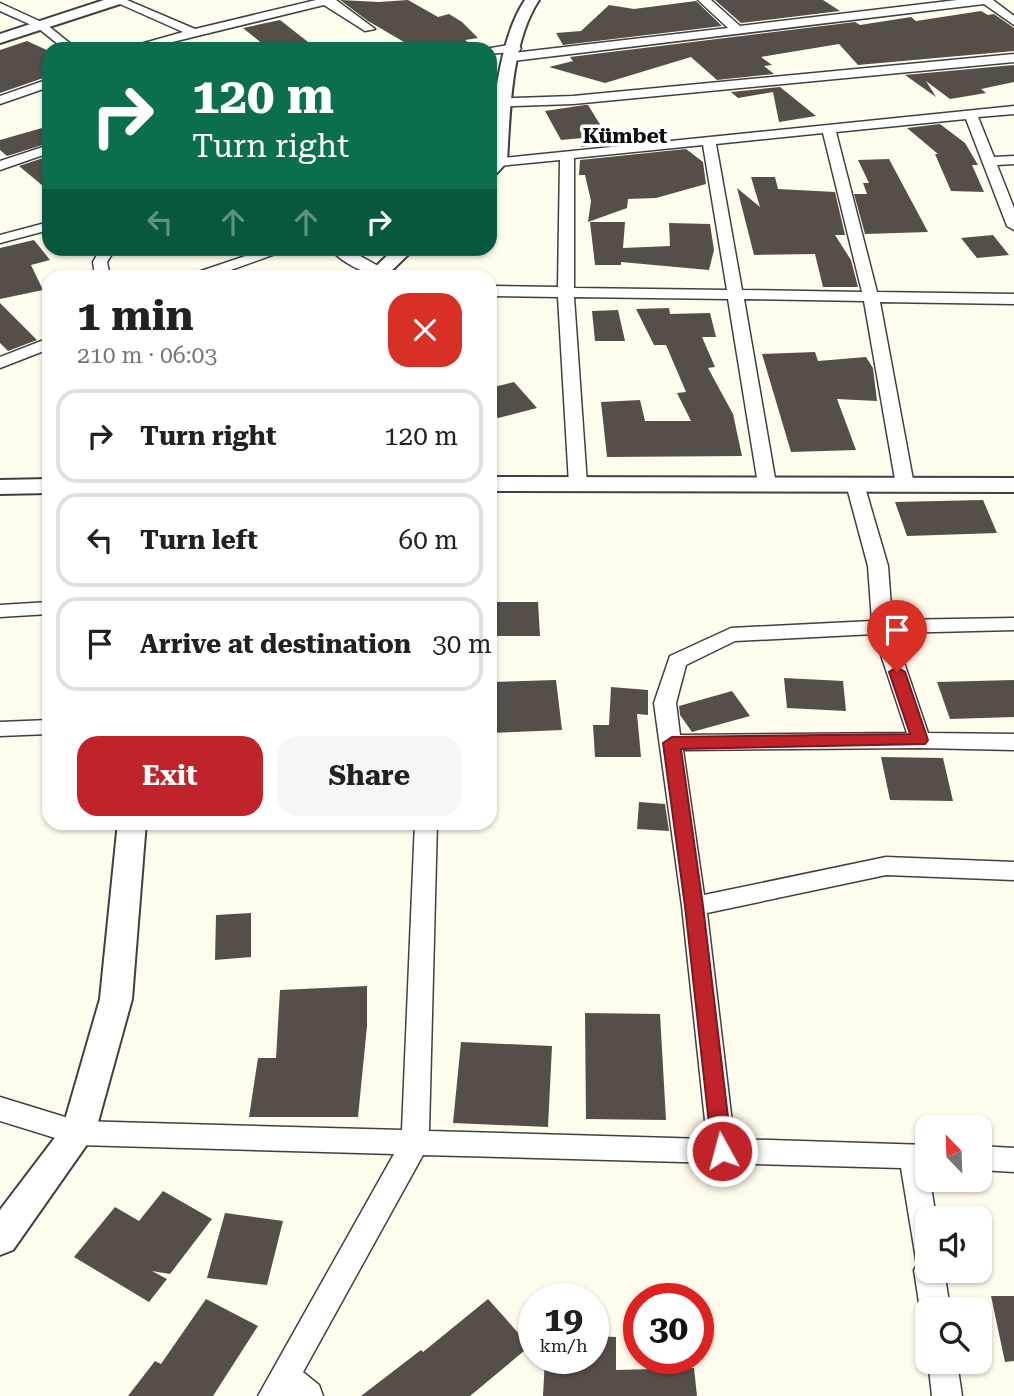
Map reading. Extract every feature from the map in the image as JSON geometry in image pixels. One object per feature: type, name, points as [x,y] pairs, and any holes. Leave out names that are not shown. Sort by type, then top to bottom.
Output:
[{"type":"street","points":[[0,26],[79,0]]},
{"type":"street","points":[[0,39],[118,0],[194,33]]},
{"type":"street","points":[[157,42],[328,0],[369,29]]},
{"type":"street","points":[[532,0],[524,12],[505,84],[497,103],[573,100],[1014,58]]},
{"type":"street","points":[[704,0],[736,29]]},
{"type":"street","points":[[497,51],[514,52],[986,0],[1014,22]]},
{"type":"street","points":[[864,4],[884,12]]},
{"type":"street","points":[[0,6],[22,19],[42,26],[62,42]]},
{"type":"street","points":[[0,100],[42,85]]},
{"type":"street","points":[[497,156],[567,155],[1014,110]]},
{"type":"street","points":[[971,116],[1013,222]]},
{"type":"street","points":[[829,130],[871,298],[905,485]]},
{"type":"street","points":[[709,141],[733,296],[767,484]]},
{"type":"street","points":[[0,166],[42,151]]},
{"type":"street","points":[[567,155],[566,294],[578,484]]},
{"type":"street","points":[[989,161],[1014,160]]},
{"type":"street","points":[[0,239],[42,228]]},
{"type":"street","points":[[218,270],[261,256]]},
{"type":"street","points":[[347,256],[372,270]]},
{"type":"street","points":[[386,270],[399,256]]},
{"type":"street","points":[[497,291],[1014,299]]},
{"type":"street","points":[[4,357],[42,345]]},
{"type":"street","points":[[497,484],[1014,485]]},
{"type":"street","points":[[855,484],[878,566],[882,627],[920,740]]},
{"type":"street","points":[[0,487],[42,486]]},
{"type":"street","points":[[0,611],[42,608]]},
{"type":"street","points":[[722,1151],[694,906],[665,703],[677,661],[731,635],[882,627],[1014,624]]},
{"type":"street","points":[[0,729],[42,727]]},
{"type":"street","points":[[672,743],[920,740],[1014,742]]},
{"type":"street","points":[[0,1238],[78,1133],[116,999],[131,830]]},
{"type":"street","points":[[289,1390],[415,1143],[426,830]]},
{"type":"street","points":[[694,906],[886,866],[1014,871]]},
{"type":"street","points":[[0,1109],[78,1133],[915,1157]]},
{"type":"street","points":[[992,1159],[1014,1160]]},
{"type":"street","points":[[944,1374],[947,1396]]},
{"type":"building","points":[[340,0],[408,0],[438,17],[449,14],[462,22],[478,38],[465,40],[468,42],[404,42],[368,21]]},
{"type":"building","points":[[715,0],[823,0],[840,11],[741,23]]},
{"type":"building","points":[[696,1],[722,26],[563,45],[556,33],[581,31],[609,5],[634,9]]},
{"type":"building","points":[[981,11],[988,15],[994,14],[1014,28],[1014,51],[858,65],[839,44],[761,57],[772,65],[764,66],[774,74],[717,80],[691,57],[605,83],[549,67],[573,61],[570,57],[855,22],[860,25],[911,17],[916,21]]},
{"type":"building","points":[[280,20],[308,42],[260,42],[243,28]]},
{"type":"building","points":[[27,41],[42,48],[42,78],[0,93],[0,50]]},
{"type":"building","points":[[1014,65],[1014,82],[981,89],[986,93],[950,99],[926,81],[936,97],[905,75]]},
{"type":"building","points":[[780,87],[816,116],[779,122],[773,92],[738,98],[731,92]]},
{"type":"building","points":[[588,105],[612,144],[581,147],[582,138],[561,140],[545,111]]},
{"type":"building","points":[[940,124],[965,143],[978,165],[972,165],[984,192],[951,191],[935,154],[938,154],[907,128]]},
{"type":"building","points":[[42,128],[42,145],[7,156],[0,150],[0,140]]},
{"type":"building","points":[[686,149],[703,162],[706,184],[656,198],[628,199],[627,208],[588,222],[591,201],[585,175],[579,175],[580,160]]},
{"type":"building","points":[[42,158],[42,185],[19,166]]},
{"type":"building","points":[[889,159],[928,232],[865,234],[854,194],[867,194],[863,183],[869,183],[858,160]]},
{"type":"building","points":[[751,177],[775,177],[778,189],[835,192],[845,235],[835,235],[851,260],[858,287],[823,287],[815,254],[754,255],[737,188],[760,207]]},
{"type":"building","points":[[590,222],[625,222],[623,248],[670,246],[669,223],[710,224],[714,250],[709,270],[621,262],[621,265],[595,265]]},
{"type":"building","points":[[993,235],[1009,255],[977,258],[961,238]]},
{"type":"building","points":[[34,240],[42,250],[42,256],[47,256],[50,260],[31,265],[42,290],[0,299],[0,248]]},
{"type":"building","points":[[0,303],[37,340],[8,351],[0,343]]},
{"type":"building","points":[[669,308],[670,314],[710,313],[716,337],[702,337],[715,367],[708,368],[733,414],[742,456],[607,457],[601,402],[640,400],[645,421],[691,421],[677,393],[686,392],[666,345],[654,345],[636,309]]},
{"type":"building","points":[[618,310],[625,341],[595,341],[592,311]]},
{"type":"building","points":[[815,352],[818,361],[866,357],[873,368],[877,401],[837,399],[856,450],[791,452],[762,354]]},
{"type":"building","points":[[514,382],[537,408],[498,418],[497,386]]},
{"type":"building","points":[[983,500],[997,533],[907,536],[895,502]]},
{"type":"building","points":[[497,602],[538,602],[540,636],[497,636]]},
{"type":"building","points":[[784,678],[843,681],[846,711],[787,708]]},
{"type":"building","points":[[556,680],[562,730],[497,733],[497,682]]},
{"type":"building","points":[[1014,680],[1014,717],[950,719],[937,682]]},
{"type":"building","points":[[611,687],[648,690],[648,715],[637,714],[641,757],[595,757],[593,725],[609,725]]},
{"type":"building","points":[[732,691],[750,716],[692,732],[680,715],[679,706]]},
{"type":"building","points":[[881,757],[943,758],[953,801],[890,800]]},
{"type":"building","points":[[639,802],[665,804],[669,831],[637,829]]},
{"type":"building","points":[[251,913],[251,957],[215,960],[216,915]]},
{"type":"building","points":[[367,986],[367,1026],[358,1117],[249,1117],[258,1058],[276,1058],[280,990]]},
{"type":"building","points":[[585,1013],[660,1014],[666,1120],[586,1119]]},
{"type":"building","points":[[461,1042],[552,1046],[548,1127],[453,1123]]},
{"type":"building","points":[[163,1191],[212,1219],[170,1274],[152,1271],[167,1279],[149,1302],[74,1257],[115,1207],[139,1221]]},
{"type":"building","points":[[225,1213],[283,1221],[267,1285],[207,1278]]},
{"type":"building","points":[[1014,1296],[1014,1361],[1005,1362],[991,1297]]},
{"type":"building","points":[[206,1299],[258,1326],[213,1396],[128,1396],[155,1361],[161,1364]]},
{"type":"building","points":[[488,1299],[518,1333],[518,1356],[470,1396],[361,1396],[421,1350],[423,1352]]},
{"type":"building","points":[[609,1337],[616,1337],[616,1370],[623,1370],[623,1374],[695,1374],[697,1396],[543,1396],[544,1374],[609,1374]]},
{"type":"district","name":"Kümbet","points":[[625,136]]},
{"type":"route","points":[[722,1151],[672,743],[920,740],[897,672]]}]
